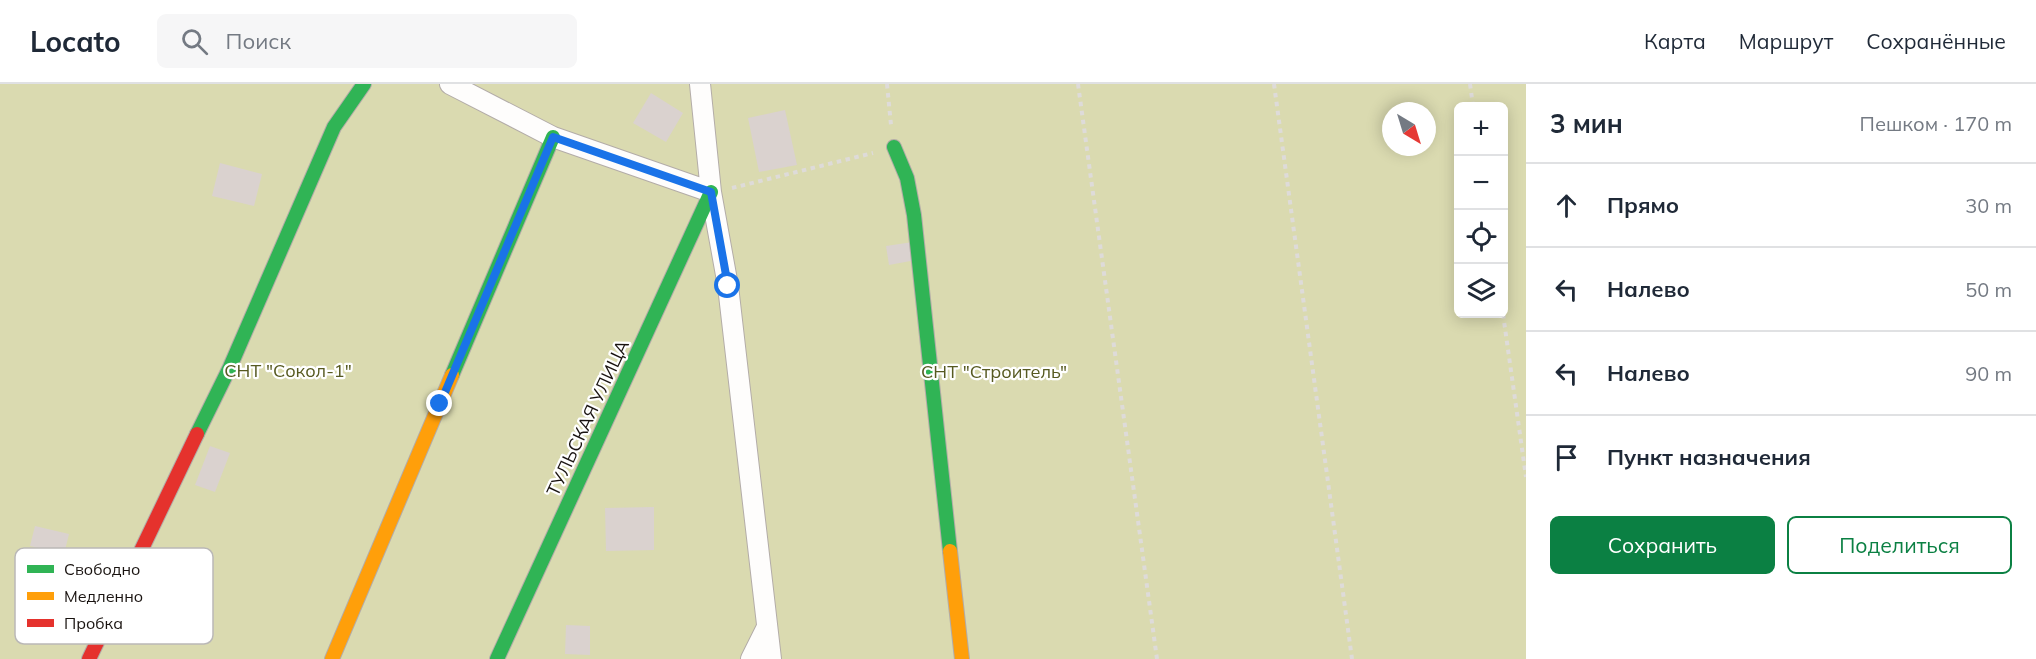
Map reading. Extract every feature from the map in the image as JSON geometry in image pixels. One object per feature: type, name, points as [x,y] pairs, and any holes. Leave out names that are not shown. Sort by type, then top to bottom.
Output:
[{"type":"street","points":[[142,548],[230,367],[334,127],[364,84]]},
{"type":"street","points":[[450,84],[553,137],[711,192]]},
{"type":"street","points":[[700,84],[711,192],[728,286],[771,659]]},
{"type":"street","points":[[332,659],[553,137]]},
{"type":"street","points":[[894,147],[907,178],[917,238],[962,659]]},
{"type":"street","name":"ТУЛЬСКАЯ УЛИЦА","points":[[497,659],[711,192]]},
{"type":"street","points":[[751,659],[767,627]]},
{"type":"street","points":[[88,659],[95,644]]},
{"type":"path","points":[[711,192],[842,162],[894,147],[887,84]]},
{"type":"path","points":[[1078,84],[1157,659]]},
{"type":"path","points":[[1274,84],[1352,659]]},
{"type":"path","points":[[1470,84],[1472,102]]},
{"type":"path","points":[[1504,318],[1526,477]]},
{"type":"green space","name":"СНТ \"Строитель\"","points":[[0,84],[1526,84],[1526,659],[0,659]]},
{"type":"building","points":[[651,93],[683,113],[666,142],[633,123]]},
{"type":"building","points":[[785,110],[797,165],[759,172],[748,118]]},
{"type":"building","points":[[220,163],[262,174],[254,206],[212,196]]},
{"type":"building","points":[[913,242],[916,260],[889,265],[886,246]]},
{"type":"building","points":[[210,446],[230,453],[215,492],[195,485]]},
{"type":"building","points":[[654,507],[654,550],[606,551],[605,508]]},
{"type":"building","points":[[35,526],[69,534],[66,548],[30,546]]},
{"type":"building","points":[[566,625],[590,626],[590,655],[565,654]]},
{"type":"traffic: fast","points":[[197,434],[230,367],[334,127],[364,84]]},
{"type":"traffic: fast","points":[[452,375],[553,137]]},
{"type":"traffic: fast","points":[[894,147],[907,178],[914,215],[950,551]]},
{"type":"traffic: fast","points":[[497,659],[711,192]]},
{"type":"traffic: slow","points":[[332,659],[452,375]]},
{"type":"traffic: slow","points":[[950,551],[962,659]]},
{"type":"traffic: jam","points":[[142,548],[197,434]]},
{"type":"traffic: jam","points":[[89,659],[96,644]]},
{"type":"route","points":[[440,404],[553,137],[711,192],[728,286]]},
{"type":"park label","name":"СНТ \"Сокол-1\"","points":[[288,371]]}]
